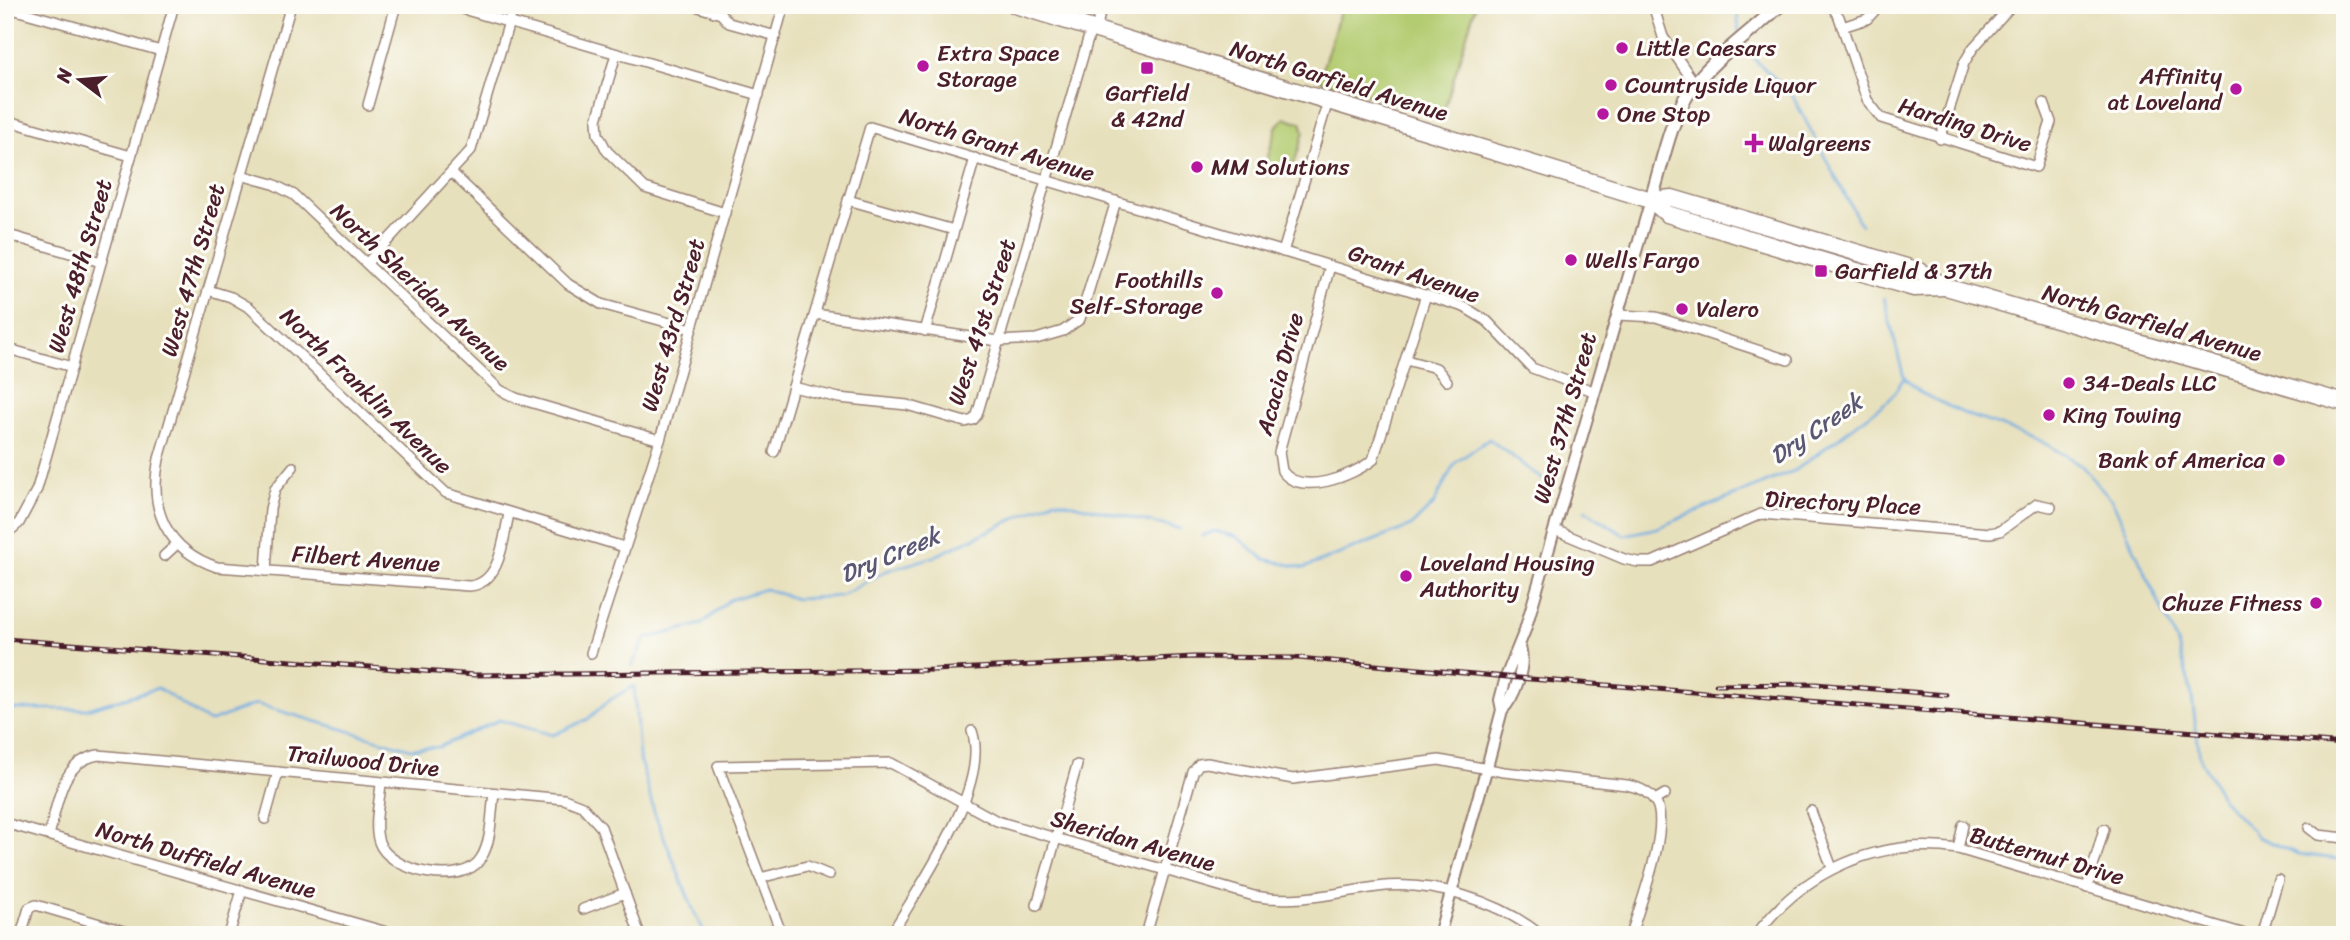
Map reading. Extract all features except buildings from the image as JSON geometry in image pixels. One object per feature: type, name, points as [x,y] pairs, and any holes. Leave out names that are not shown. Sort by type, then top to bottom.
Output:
[{"type":"highway","name":"North Garfield Avenue","points":[[1015,5],[1651,200],[1667,214],[1893,282],[1914,288],[1946,287],[2345,403]]},
{"type":"main road","points":[[1651,200],[1675,120],[1695,84],[1780,5]]},
{"type":"street","name":"West 48th Street","points":[[8,533],[30,508],[37,489],[174,5]]},
{"type":"street","name":"West 47th Street","points":[[177,544],[165,529],[158,509],[156,479],[291,5]]},
{"type":"street","points":[[368,104],[396,5]]},
{"type":"street","points":[[449,5],[759,95]]},
{"type":"street","points":[[367,263],[452,173],[475,144],[514,5]]},
{"type":"street","points":[[692,5],[721,15],[729,23],[776,36]]},
{"type":"street","name":"West 43rd Street","points":[[591,653],[660,440],[785,5]]},
{"type":"street","name":"West 41st Street","points":[[793,387],[839,398],[907,405],[965,422],[973,421],[1102,5]]},
{"type":"street","points":[[1653,5],[1663,37],[1695,84]]},
{"type":"street","name":"Harding Drive","points":[[1830,5],[1842,27],[1867,100],[1876,115],[1892,124],[2036,167],[2050,122],[2044,103]]},
{"type":"street","points":[[1842,27],[1867,19],[1880,5]]},
{"type":"street","points":[[1940,139],[1964,63],[1973,48],[2012,5]]},
{"type":"street","points":[[5,7],[161,51]]},
{"type":"street","points":[[616,54],[597,120],[598,134],[607,150],[645,188],[725,212]]},
{"type":"street","points":[[1283,252],[1328,101]]},
{"type":"street","points":[[5,120],[131,156]]},
{"type":"street","name":"North Grant Avenue","points":[[1116,201],[1080,319],[1063,331],[1037,339],[998,341],[815,314],[870,127],[975,158],[1046,180],[1116,201],[1283,252]]},
{"type":"street","points":[[925,331],[975,158]]},
{"type":"street","points":[[452,173],[568,284],[601,304],[692,329]]},
{"type":"street","name":"North Sheridan Avenue","points":[[241,175],[287,190],[507,394],[660,440]]},
{"type":"street","points":[[848,200],[954,230]]},
{"type":"street","name":"West 37th Street","points":[[1438,935],[1502,710],[1510,702],[1518,678],[1522,656],[1520,648],[1651,200]]},
{"type":"street","points":[[5,234],[101,262]]},
{"type":"street","name":"Grant Avenue","points":[[1283,252],[1476,313],[1532,368],[1593,391]]},
{"type":"street","name":"Acacia Drive","points":[[1330,266],[1280,445],[1279,458],[1286,475],[1298,483],[1316,484],[1373,460],[1426,295]]},
{"type":"street","name":"North Franklin Avenue","points":[[208,290],[231,297],[250,308],[446,493],[624,547]]},
{"type":"street","points":[[774,452],[815,314]]},
{"type":"street","points":[[1618,315],[1656,317],[1788,360]]},
{"type":"street","points":[[5,348],[72,367]]},
{"type":"street","points":[[1406,360],[1436,369],[1447,381]]},
{"type":"street","points":[[266,571],[270,509],[275,489],[293,467]]},
{"type":"street","name":"Directory Place","points":[[1555,530],[1623,559],[1651,562],[1761,514],[1990,533],[2000,531],[2037,504],[2051,507]]},
{"type":"street","name":"Filbert Avenue","points":[[177,544],[188,553],[217,566],[480,585],[493,572],[509,514]]},
{"type":"street","points":[[164,556],[177,544]]},
{"type":"street","points":[[891,935],[965,805],[972,780],[976,744],[972,731]]},
{"type":"street","name":"Trailwood Drive","points":[[49,835],[66,777],[79,761],[92,756],[564,799],[582,806],[601,827],[639,935]]},
{"type":"street","points":[[1146,935],[1193,772],[1199,764],[1207,763],[1293,779],[1439,760],[1627,785],[1640,789],[1655,800],[1660,815],[1660,834],[1631,935]]},
{"type":"street","name":"Sheridan Avenue","points":[[760,878],[718,766],[883,762],[899,766],[998,821],[1164,871],[1266,898],[1322,897],[1414,885],[1502,911],[1541,935]]},
{"type":"street","points":[[1037,905],[1077,765]]},
{"type":"street","points":[[265,819],[278,772]]},
{"type":"street","points":[[381,783],[378,836],[383,849],[399,863],[440,874],[464,872],[481,858],[494,794]]},
{"type":"street","points":[[1655,800],[1665,794]]},
{"type":"street","points":[[1811,811],[1832,868]]},
{"type":"street","name":"North Duffield Avenue","points":[[5,823],[397,935]]},
{"type":"street","points":[[1958,849],[1963,825]]},
{"type":"street","points":[[2309,828],[2318,835],[2345,838]]},
{"type":"street","points":[[2087,888],[2104,829]]},
{"type":"street","name":"Butternut Drive","points":[[1756,935],[1790,897],[1832,868],[1896,849],[1923,847],[1958,849],[2248,935]]},
{"type":"street","points":[[782,935],[760,878],[807,866],[829,875]]},
{"type":"street","points":[[2262,935],[2278,880]]},
{"type":"street","points":[[229,935],[242,890]]},
{"type":"street","points":[[583,909],[625,893]]},
{"type":"street","points":[[21,935],[29,908],[33,905],[137,935]]},
{"type":"green space","points":[[1342,5],[1476,5],[1442,117],[1319,80]]},
{"type":"green space","points":[[1285,118],[1301,122],[1304,132],[1291,174],[1265,167],[1277,125]]},
{"type":"waterway","name":"Dry Creek","points":[[1737,5],[1739,36]]},
{"type":"waterway","name":"Dry Creek","points":[[1741,42],[1746,51],[1792,95],[1861,225]]},
{"type":"waterway","name":"Dry Creek","points":[[1585,510],[1624,535],[1657,528],[1796,470],[1889,400],[1904,378],[1884,298]]},
{"type":"waterway","points":[[1904,378],[1921,393],[1963,413],[2037,439],[2080,464],[2112,500],[2177,642],[2191,690],[2200,758],[2222,799],[2258,837],[2298,854],[2345,860]]},
{"type":"waterway","name":"Dry Creek","points":[[1202,536],[1214,531],[1237,537],[1264,559],[1304,568],[1411,526],[1433,505],[1455,463],[1489,439],[1546,482]]},
{"type":"waterway","name":"Dry Creek","points":[[632,666],[645,639],[702,624],[729,600],[765,589],[796,599],[841,596],[886,571],[933,557],[1055,500],[1180,529]]},
{"type":"waterway","points":[[5,709],[87,709],[158,688],[209,722],[256,704],[411,749],[439,747],[499,720],[553,735],[588,719],[608,701],[634,686],[639,757],[655,815],[706,935]]},
{"type":"railway","points":[[5,639],[475,675],[934,670],[1194,657],[1298,658],[2345,744]]},
{"type":"railway","points":[[1716,685],[1815,684],[1947,695]]},
{"type":"place","name":"Little Caesars","points":[[1622,48]]},
{"type":"place","name":"Extra Space Storage","points":[[923,66]]},
{"type":"place","name":"Garfield & 42nd","points":[[1147,68]]},
{"type":"place","name":"Countryside Liquor","points":[[1611,85]]},
{"type":"place","name":"Affinity at Loveland","points":[[2236,89]]},
{"type":"place","name":"One Stop","points":[[1603,114]]},
{"type":"place","name":"Walgreens","points":[[1754,143]]},
{"type":"place","name":"MM Solutions","points":[[1197,167]]},
{"type":"place","name":"Wells Fargo","points":[[1571,260]]},
{"type":"place","name":"Garfield & 37th","points":[[1821,271]]},
{"type":"place","name":"Foothills Self-Storage","points":[[1217,293]]},
{"type":"place","name":"Valero","points":[[1682,309]]},
{"type":"place","name":"34-Deals LLC","points":[[2069,383]]},
{"type":"place","name":"King Towing","points":[[2049,415]]},
{"type":"place","name":"Bank of America","points":[[2279,460]]},
{"type":"place","name":"Loveland Housing Authority","points":[[1406,576]]},
{"type":"place","name":"Chuze Fitness","points":[[2316,603]]}]
